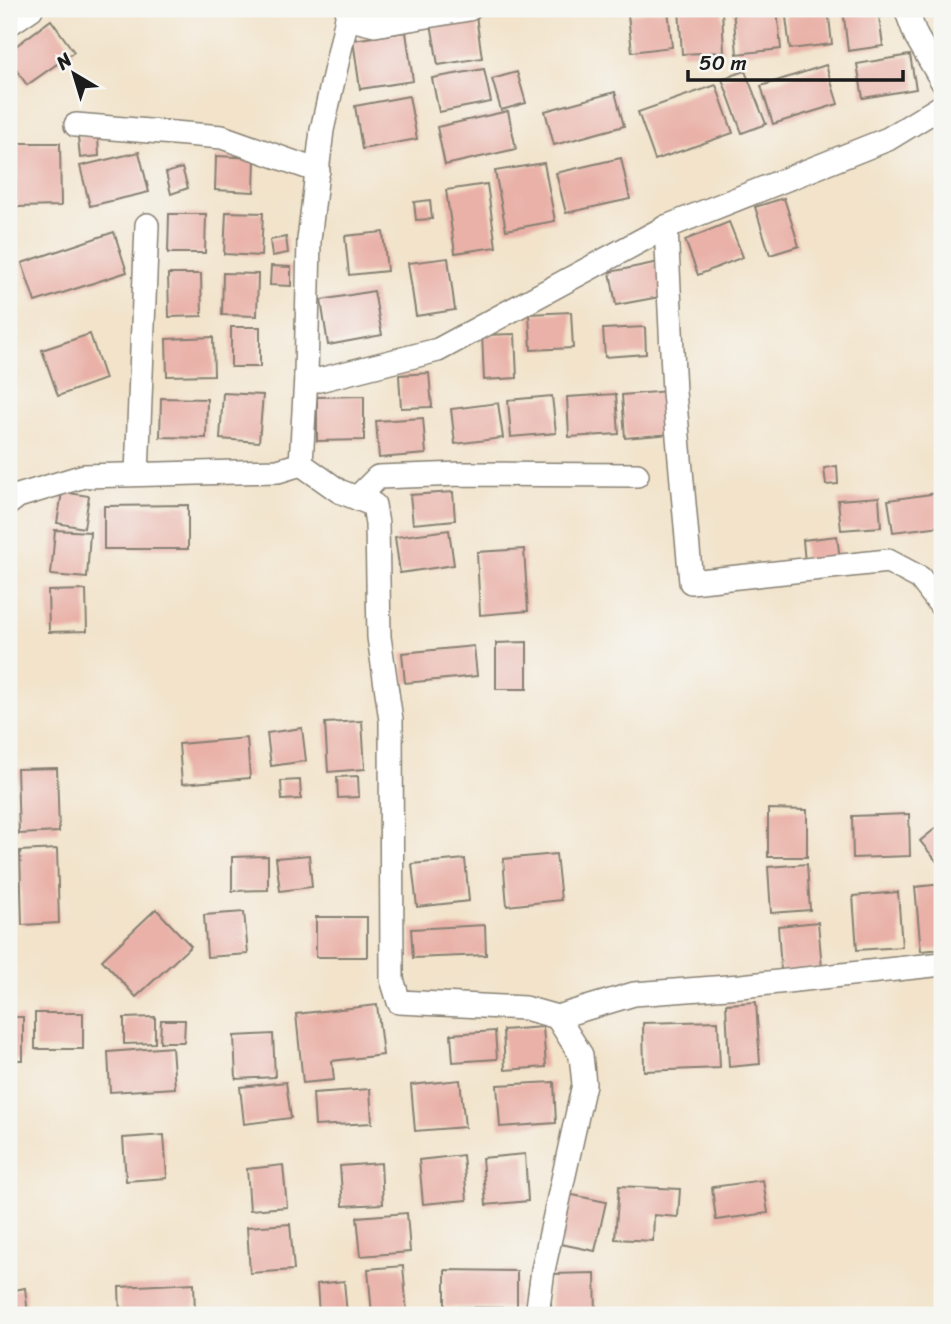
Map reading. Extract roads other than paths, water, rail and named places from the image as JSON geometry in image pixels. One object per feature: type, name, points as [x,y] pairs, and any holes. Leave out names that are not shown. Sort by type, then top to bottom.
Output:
[{"type":"street","points":[[9,24],[32,9]]},
{"type":"street","points":[[301,464],[309,240],[322,130],[348,13],[375,25],[469,9]]},
{"type":"street","points":[[906,9],[916,36],[942,81]]},
{"type":"street","points":[[306,376],[319,380],[438,350],[666,227],[888,139],[942,106]]},
{"type":"street","points":[[76,125],[222,137],[317,171]]},
{"type":"street","points":[[137,474],[146,225]]},
{"type":"street","points":[[666,227],[674,392],[691,582],[888,561],[920,578],[942,607]]},
{"type":"street","points":[[9,503],[18,496],[84,476],[278,471],[301,464]]},
{"type":"street","points":[[301,464],[339,491],[374,505],[377,524],[379,637],[391,720],[392,979],[399,1002],[525,1008],[557,1017],[634,993],[741,986],[942,964]]},
{"type":"street","points":[[357,499],[378,477],[461,474],[637,475]]},
{"type":"street","points":[[537,1315],[543,1270],[583,1084],[581,1055],[557,1017]]}]
